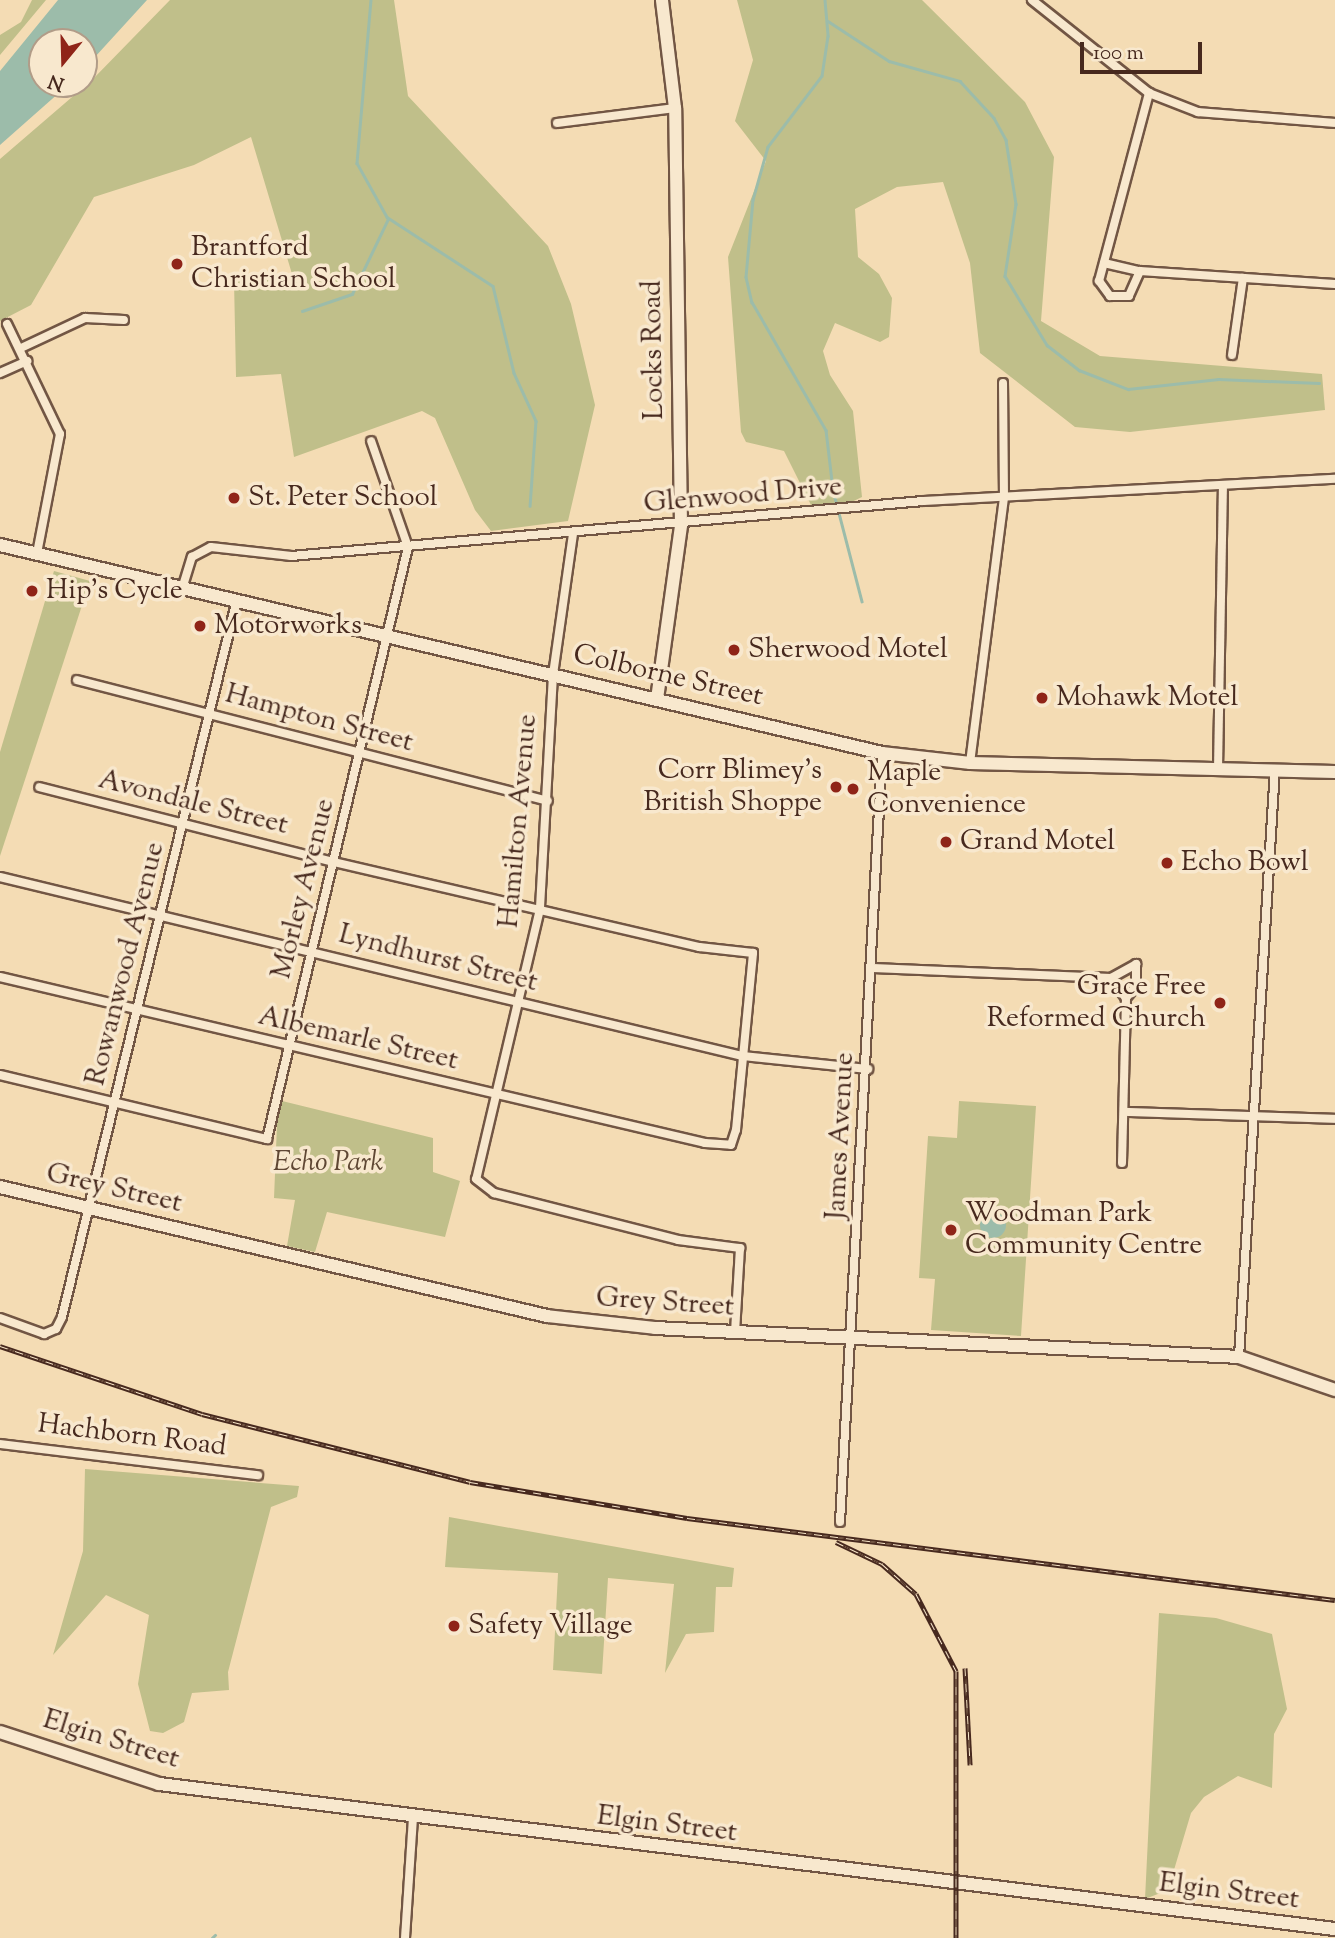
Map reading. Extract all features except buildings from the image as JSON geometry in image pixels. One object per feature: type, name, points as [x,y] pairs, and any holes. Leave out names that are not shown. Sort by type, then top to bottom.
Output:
[{"type":"main road","name":"Locks Road","points":[[657,699],[681,525],[676,108],[662,0]]},
{"type":"main road","name":"Colborne Street","points":[[0,545],[389,641],[553,675],[882,753],[970,763],[1335,772]]},
{"type":"main road","name":"Grey Street","points":[[0,1187],[510,1309],[735,1333],[1239,1357],[1335,1390]]},
{"type":"main road","name":"Elgin Street","points":[[0,1732],[159,1784],[413,1818],[1335,1929]]},
{"type":"street","points":[[1032,0],[1149,93],[1198,112],[1335,123]]},
{"type":"street","points":[[1140,271],[1136,290],[1120,298],[1099,281],[1149,93]]},
{"type":"street","points":[[557,123],[676,108]]},
{"type":"street","points":[[1104,263],[1140,271],[1335,284]]},
{"type":"street","points":[[1232,355],[1243,278]]},
{"type":"street","points":[[21,348],[85,318],[124,320]]},
{"type":"street","points":[[7,324],[61,434],[37,554]]},
{"type":"street","points":[[0,373],[27,361]]},
{"type":"street","points":[[970,763],[1004,497],[1003,383]]},
{"type":"street","points":[[371,441],[408,547]]},
{"type":"street","name":"Glenwood Drive","points":[[182,589],[187,567],[203,548],[291,556],[1004,497],[1223,489],[1335,479]]},
{"type":"street","points":[[1218,769],[1223,489]]},
{"type":"street","name":"Hamilton Avenue","points":[[573,534],[553,675],[540,909],[476,1175],[477,1184],[494,1193],[678,1240],[740,1248],[735,1333]]},
{"type":"street","name":"Morley Avenue","points":[[116,1104],[257,1139],[267,1139],[333,862],[363,756],[408,547]]},
{"type":"street","name":"Rowanwood Avenue","points":[[0,1318],[51,1332],[62,1317],[85,1209],[116,1104],[236,603]]},
{"type":"street","name":"Hampton Street","points":[[77,680],[210,713],[363,756],[548,801]]},
{"type":"street","name":"James Avenue","points":[[840,1522],[868,1069],[882,753]]},
{"type":"street","points":[[1239,1357],[1250,1120],[1275,769]]},
{"type":"street","name":"Avondale Street","points":[[39,787],[333,862],[540,909],[753,953],[742,1056]]},
{"type":"street","name":"Lyndhurst Street","points":[[0,877],[742,1056],[868,1069]]},
{"type":"street","points":[[873,968],[1111,978],[1136,964],[1136,986],[1126,998]]},
{"type":"street","name":"Albemarle Street","points":[[0,977],[725,1147],[733,1140],[742,1056]]},
{"type":"street","points":[[1111,978],[1126,998],[1126,1112],[1122,1163]]},
{"type":"street","points":[[0,1075],[116,1104]]},
{"type":"street","points":[[1126,1112],[1250,1120],[1335,1119]]},
{"type":"street","name":"Hachborn Road","points":[[0,1444],[258,1475]]},
{"type":"street","points":[[405,1938],[413,1818]]},
{"type":"green space","points":[[32,0],[46,0],[0,55],[0,35],[21,22]]},
{"type":"green space","points":[[170,0],[394,0],[408,96],[548,246],[571,304],[595,405],[568,521],[491,531],[475,510],[435,418],[422,411],[294,457],[281,374],[236,377],[234,281],[292,274],[251,137],[194,165],[94,197],[31,305],[0,321],[0,159],[71,98],[98,98],[98,74]]},
{"type":"green space","points":[[737,0],[922,0],[1025,102],[1054,157],[1041,321],[1100,356],[1322,374],[1325,410],[1130,432],[1075,427],[980,353],[970,263],[943,182],[897,187],[855,209],[858,257],[879,274],[892,298],[889,337],[880,342],[835,323],[823,351],[830,375],[853,411],[862,497],[839,508],[813,509],[784,451],[746,442],[741,432],[728,257],[766,161],[735,121],[753,60]]},
{"type":"green space","points":[[54,571],[90,581],[0,856],[0,752]]},
{"type":"green space","name":"Echo Park","points":[[278,1100],[433,1138],[433,1172],[460,1181],[445,1237],[327,1212],[315,1252],[287,1246],[295,1200],[274,1198]]},
{"type":"green space","points":[[959,1101],[1036,1106],[1021,1336],[931,1330],[935,1279],[919,1278],[928,1136],[957,1138]]},
{"type":"green space","points":[[85,1469],[299,1486],[297,1497],[271,1507],[228,1672],[229,1690],[192,1693],[184,1722],[163,1733],[150,1731],[138,1684],[149,1615],[106,1595],[53,1655],[83,1551]]},
{"type":"green space","points":[[449,1517],[734,1568],[732,1587],[716,1587],[714,1632],[686,1634],[665,1673],[674,1584],[608,1578],[602,1674],[553,1670],[558,1573],[445,1567]]},
{"type":"green space","points":[[1159,1613],[1216,1618],[1272,1634],[1287,1709],[1274,1734],[1272,1788],[1238,1776],[1204,1797],[1191,1813],[1168,1890],[1145,1899]]},
{"type":"shaded area","points":[[58,0],[147,0],[98,54],[98,28],[35,28]]},
{"type":"shaded area","points":[[28,37],[28,98],[53,98],[0,145],[0,71]]},
{"type":"shaded area","points":[[993,1212],[1002,1216],[1006,1225],[1002,1234],[993,1238],[984,1234],[980,1225],[984,1216]]},
{"type":"waterway","points":[[371,0],[357,163],[387,217],[493,286],[514,373],[536,421],[530,506]]},
{"type":"waterway","points":[[825,0],[828,36],[822,76],[768,147],[753,200],[746,277],[752,302],[826,430],[833,490],[862,601]]},
{"type":"waterway","points":[[828,21],[889,61],[960,81],[994,118],[1006,140],[1016,204],[1005,276],[1047,345],[1079,370],[1128,389],[1218,379],[1319,383]]},
{"type":"waterway","points":[[302,311],[352,294],[388,219]]},
{"type":"waterway","points":[[212,1938],[215,1935]]},
{"type":"railway","points":[[0,1346],[202,1414],[470,1482],[687,1518],[1335,1600]]},
{"type":"railway","points":[[836,1542],[882,1564],[916,1594],[956,1671],[956,1938]]},
{"type":"railway","points":[[965,1668],[970,1765]]},
{"type":"place","name":"Brantford Christian School","points":[[177,264]]},
{"type":"place","name":"St. Peter School","points":[[234,498]]},
{"type":"place","name":"Hip’s Cycle","points":[[32,591]]},
{"type":"place","name":"Motorworks","points":[[200,626]]},
{"type":"place","name":"Sherwood Motel","points":[[734,650]]},
{"type":"place","name":"Mohawk Motel","points":[[1042,698]]},
{"type":"place","name":"Corr Blimey's British Shoppe","points":[[836,787]]},
{"type":"place","name":"Maple Convenience","points":[[853,789]]},
{"type":"place","name":"Grand Motel","points":[[946,842]]},
{"type":"place","name":"Echo Bowl","points":[[1167,863]]},
{"type":"place","name":"Grace Free Reformed Church","points":[[1220,1003]]},
{"type":"place","name":"Woodman Park Community Centre","points":[[951,1230]]},
{"type":"place","name":"Safety Village","points":[[454,1626]]}]
